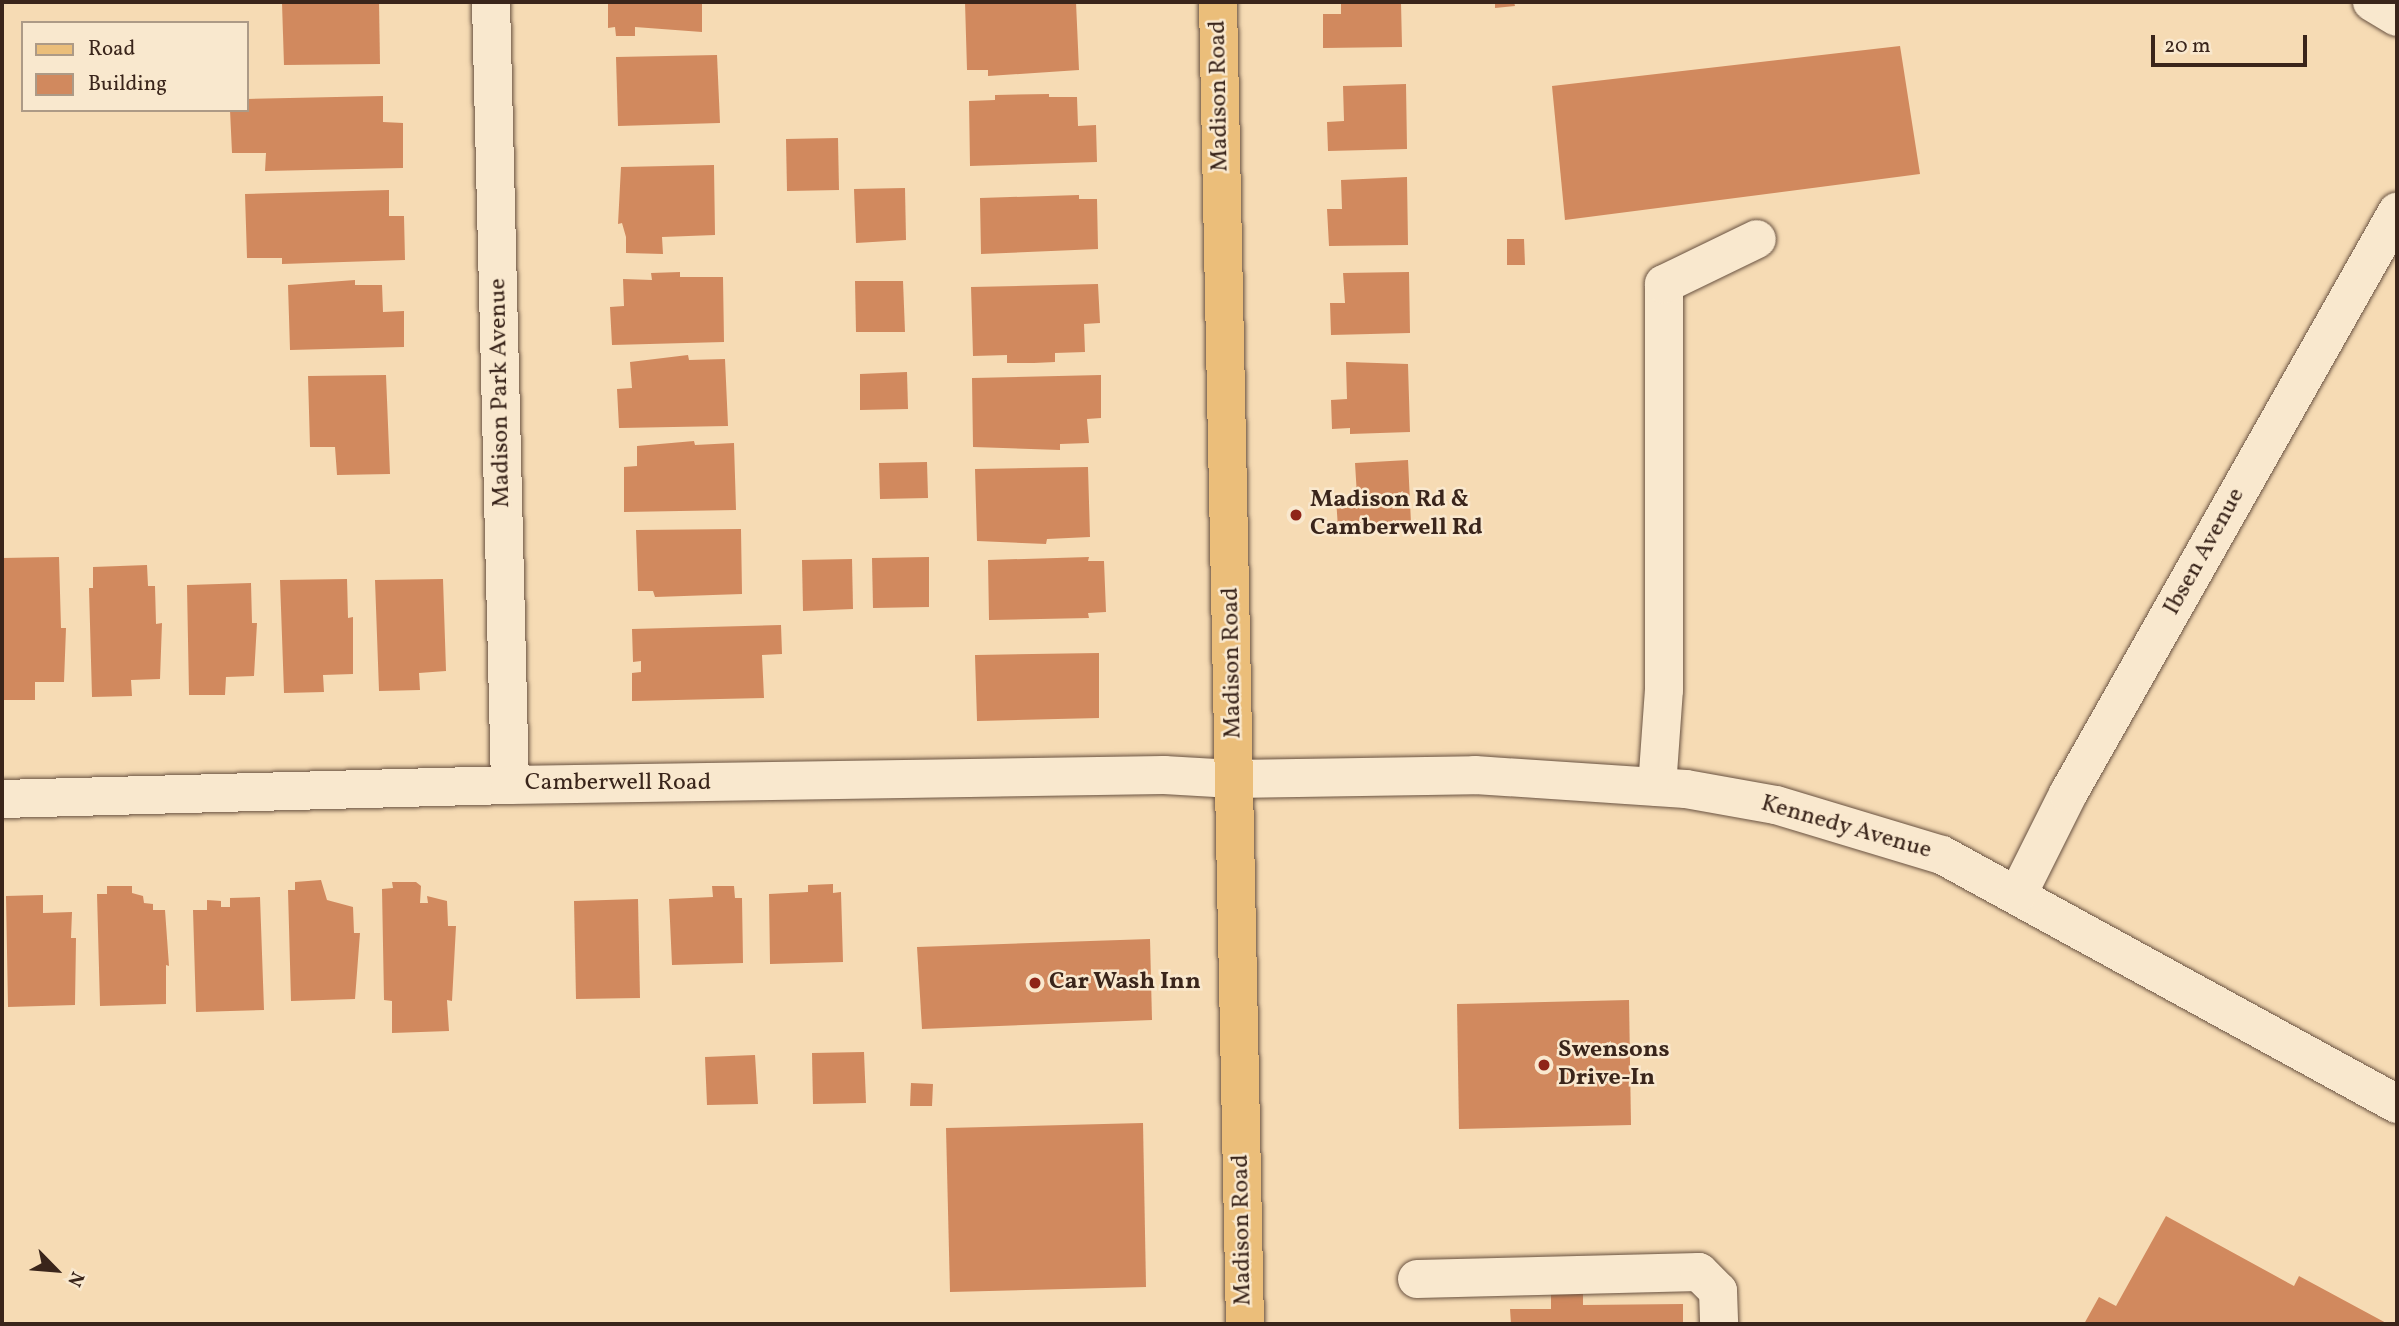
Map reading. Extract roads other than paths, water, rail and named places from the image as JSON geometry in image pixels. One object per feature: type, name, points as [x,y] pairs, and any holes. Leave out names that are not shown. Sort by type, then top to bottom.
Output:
[{"type":"main road","name":"Madison Road","points":[[1218,2],[1244,1324]]},
{"type":"street","name":"Madison Park Avenue","points":[[491,2],[510,785]]},
{"type":"street","points":[[2372,2],[2397,17]]},
{"type":"street","name":"Ibsen Avenue","points":[[2018,894],[2068,794],[2397,212]]},
{"type":"street","points":[[1657,787],[1664,690],[1664,284],[1757,239]]},
{"type":"street","name":"Camberwell Road","points":[[2,799],[510,785],[1164,775],[1233,779]]},
{"type":"street","name":"Kennedy Avenue","points":[[1233,779],[1475,775],[1657,787],[1776,805],[1942,855],[2018,894],[2397,1104]]},
{"type":"street","points":[[1417,1279],[1699,1272],[1718,1291],[1720,1324]]},
{"type":"place","name":"Madison Rd & Camberwell Rd","points":[[1296,515]]},
{"type":"place","name":"Car Wash Inn","points":[[1035,983]]},
{"type":"place","name":"Swensons Drive-In","points":[[1544,1065]]}]
